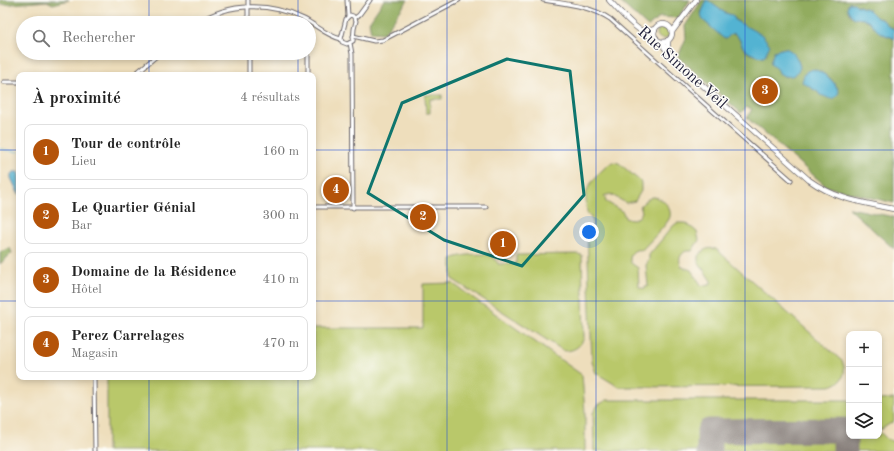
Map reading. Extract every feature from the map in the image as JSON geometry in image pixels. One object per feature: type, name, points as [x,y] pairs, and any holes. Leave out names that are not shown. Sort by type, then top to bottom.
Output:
[{"type":"main road","points":[[609,0],[647,36],[656,38],[663,42],[668,54],[673,60],[809,180],[822,189],[849,200],[894,209]]},
{"type":"main road","points":[[668,54],[668,40],[672,32],[696,0]]},
{"type":"main road","points":[[640,29],[648,31],[655,30],[663,24],[669,26],[680,22]]},
{"type":"main road","points":[[669,26],[672,32]]},
{"type":"main road","points":[[655,30],[654,34],[656,38]]},
{"type":"main road","points":[[663,42],[668,40]]},
{"type":"street","points":[[248,0],[248,16]]},
{"type":"street","points":[[347,0],[348,16],[342,39],[345,44],[350,43]]},
{"type":"street","points":[[355,18],[370,0]]},
{"type":"street","points":[[353,36],[374,41],[384,40],[459,0]]},
{"type":"street","name":"Rue Simone Veil","points":[[543,0],[580,6],[594,10],[610,19],[791,180]]},
{"type":"street","points":[[212,16],[218,13],[248,6],[281,10],[298,16]]},
{"type":"street","points":[[348,16],[353,16],[355,18]]},
{"type":"street","points":[[353,208],[352,54],[350,43],[353,41],[356,21],[355,18]]},
{"type":"street","points":[[316,27],[333,37],[342,39]]},
{"type":"street","points":[[138,72],[152,60]]},
{"type":"street","points":[[248,60],[249,72]]},
{"type":"street","points":[[308,60],[308,72]]},
{"type":"street","points":[[4,82],[16,82]]},
{"type":"street","points":[[316,207],[486,207]]},
{"type":"street","points":[[94,380],[95,451]]},
{"type":"highlighted area","points":[[507,59],[570,71],[584,195],[522,266],[444,240],[368,193],[402,103]]},
{"type":"green space","points":[[0,0],[69,0],[53,4],[47,1],[0,5]]},
{"type":"green space","points":[[384,0],[408,0],[384,33],[371,32],[369,22]]},
{"type":"green space","points":[[618,0],[690,0],[678,18],[660,17],[648,27]]},
{"type":"green space","points":[[702,0],[894,0],[894,29],[888,26],[882,19],[877,18],[869,10],[850,2],[848,4],[848,10],[849,14],[855,18],[869,21],[882,33],[894,39],[894,203],[827,187],[747,118],[752,109],[747,107],[741,113],[678,57],[686,38],[685,26]],"holes":[[[708,1],[725,13],[732,15],[740,23],[765,40],[769,44],[766,55],[762,57],[753,55],[743,48],[735,34],[730,34],[726,39],[703,20],[701,12]],[[785,48],[788,49],[798,60],[800,66],[787,77],[781,74],[776,67],[772,65],[771,60],[774,51]],[[819,71],[830,78],[838,88],[825,96],[820,95],[818,92],[802,82],[806,72]]]},
{"type":"green space","points":[[661,27],[665,27],[669,33],[665,39],[661,39],[657,35],[657,31]]},
{"type":"green space","points":[[425,95],[442,95],[442,99],[430,99],[430,113],[426,113]]},
{"type":"green space","points":[[613,162],[619,163],[641,182],[641,191],[635,201],[626,203],[610,194],[604,197],[606,199],[605,201],[623,212],[625,218],[631,220],[639,217],[642,212],[640,206],[648,199],[653,197],[664,202],[669,208],[670,212],[667,223],[660,231],[642,250],[634,251],[630,257],[631,263],[638,268],[639,287],[645,289],[645,286],[648,286],[646,265],[649,260],[649,255],[673,226],[677,223],[686,223],[697,232],[699,240],[692,251],[686,251],[681,256],[680,263],[682,267],[691,270],[702,286],[711,284],[711,281],[698,261],[698,256],[710,248],[716,249],[842,361],[844,365],[844,373],[841,380],[830,386],[619,387],[596,373],[592,362],[587,231],[590,229],[593,222],[587,213],[586,193],[593,180],[601,171]]},
{"type":"green space","points":[[849,208],[894,217],[894,249]]},
{"type":"green space","points":[[10,248],[12,253],[0,264],[0,252]]},
{"type":"green space","points":[[486,254],[493,257],[498,264],[516,264],[516,255],[582,255],[584,338],[579,346],[571,350],[564,351],[452,279],[452,259],[459,256]]},
{"type":"green space","points":[[452,283],[582,375],[585,412],[585,451],[107,451],[107,380],[316,380],[316,328],[423,328],[423,284]]},
{"type":"green space","points":[[894,399],[894,421],[882,429],[882,400]]},
{"type":"green space","points":[[607,400],[846,400],[846,439],[882,439],[882,434],[887,439],[894,442],[894,451],[594,451],[593,413],[598,405]]},
{"type":"water","points":[[707,0],[725,13],[732,15],[736,21],[762,35],[770,45],[764,57],[745,50],[735,34],[732,33],[726,39],[723,38],[703,20],[701,15],[705,1]]},
{"type":"water","points":[[849,3],[854,3],[869,10],[877,18],[883,20],[888,26],[894,29],[894,39],[879,32],[868,20],[852,16],[847,8]]},
{"type":"water","points":[[785,48],[795,55],[798,61],[800,68],[795,75],[783,75],[779,73],[777,68],[770,64],[774,51]]},
{"type":"water","points":[[813,69],[825,75],[835,84],[839,92],[835,98],[831,99],[820,95],[818,92],[802,82],[807,71]]},
{"type":"water","points":[[16,172],[16,189],[11,178],[11,174]]},
{"type":"waterway","points":[[0,149],[16,152]]},
{"type":"runway","points":[[709,451],[709,431],[845,430],[845,451]]},
{"type":"place","name":"Domaine de la Résidence","points":[[765,91]]},
{"type":"place","name":"Perez Carrelages","points":[[336,190]]},
{"type":"place","name":"Le Quartier Génial","points":[[423,217]]},
{"type":"place","name":"Tour de contrôle","points":[[503,244]]}]
